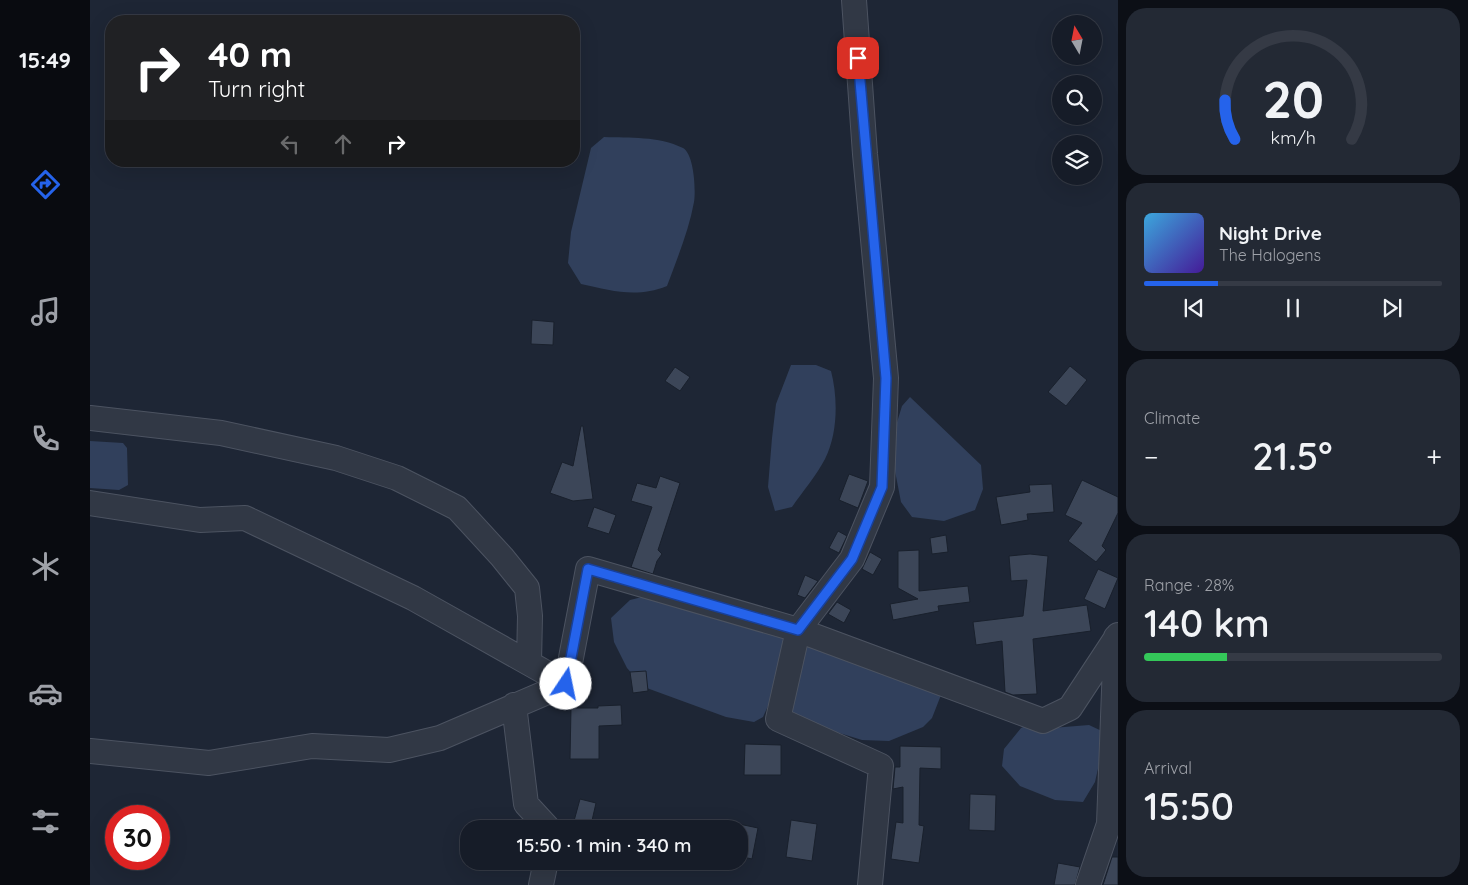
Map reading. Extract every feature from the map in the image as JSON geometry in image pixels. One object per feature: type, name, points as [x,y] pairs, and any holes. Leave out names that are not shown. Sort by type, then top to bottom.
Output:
[{"type":"street","points":[[854,0],[865,154],[886,378],[882,487],[852,559],[798,630],[778,718],[881,766],[870,885]]},
{"type":"street","points":[[90,418],[221,433],[336,458],[397,478],[457,508],[502,557],[527,588],[530,616],[529,664]]},
{"type":"street","points":[[90,503],[200,520],[245,518],[413,598],[566,684]]},
{"type":"street","points":[[566,684],[588,569],[798,630],[1043,721],[1070,708],[1117,636]]},
{"type":"street","points":[[1088,885],[1110,824],[1117,636]]},
{"type":"street","points":[[90,751],[209,763],[312,746],[389,750],[440,738],[566,684]]},
{"type":"street","points":[[514,705],[526,804],[541,820]]},
{"type":"street","points":[[541,885],[544,870]]},
{"type":"water","points":[[604,137],[644,138],[664,141],[683,148],[690,157],[695,189],[694,202],[686,234],[667,286],[645,292],[624,292],[581,284],[568,263],[571,232],[591,148]]},
{"type":"water","points":[[791,365],[816,365],[831,371],[835,392],[836,415],[829,449],[814,477],[792,507],[775,511],[768,487],[772,438],[776,404]]},
{"type":"water","points":[[910,397],[981,465],[983,489],[975,510],[944,521],[912,517],[901,502],[890,445],[902,406]]},
{"type":"water","points":[[90,441],[123,443],[127,448],[128,485],[119,490],[90,488]]},
{"type":"water","points":[[642,597],[782,635],[785,646],[772,697],[763,717],[754,722],[726,717],[644,687],[627,668],[614,642],[611,618],[630,600]]},
{"type":"water","points":[[803,639],[941,695],[932,718],[923,727],[889,741],[862,740],[790,714]]},
{"type":"water","points":[[1028,725],[1052,728],[1089,725],[1106,733],[1095,782],[1083,802],[1055,800],[1020,786],[1002,766],[1004,749],[1021,728]]},
{"type":"building","points":[[532,320],[554,322],[553,345],[531,344]]},
{"type":"building","points":[[1070,366],[1087,380],[1066,406],[1048,392]]},
{"type":"building","points":[[675,367],[690,377],[680,391],[665,381]]},
{"type":"building","points":[[581,426],[583,426],[593,499],[573,501],[550,493],[562,462],[573,466]]},
{"type":"building","points":[[849,474],[868,481],[858,508],[839,500]]},
{"type":"building","points":[[660,476],[680,483],[658,550],[662,554],[657,561],[653,574],[631,567],[652,507],[631,501],[637,483],[656,488]]},
{"type":"building","points":[[1082,480],[1118,497],[1118,513],[1102,546],[1106,550],[1096,562],[1068,541],[1082,523],[1065,515]]},
{"type":"building","points":[[1052,484],[1054,512],[1027,514],[1028,520],[1001,525],[996,497],[1030,492],[1029,485]]},
{"type":"building","points":[[594,507],[616,515],[609,534],[587,527]]},
{"type":"building","points":[[838,531],[847,536],[839,553],[829,548]]},
{"type":"building","points":[[946,535],[948,552],[932,554],[930,538]]},
{"type":"building","points":[[919,550],[919,591],[968,586],[970,602],[938,606],[939,611],[893,620],[890,604],[918,599],[898,588],[898,551]]},
{"type":"building","points":[[870,552],[882,559],[873,575],[862,569]]},
{"type":"building","points":[[1030,554],[1048,556],[1043,611],[1087,605],[1091,631],[1033,639],[1037,694],[1013,695],[1005,692],[1002,641],[976,645],[973,622],[1023,616],[1027,580],[1011,581],[1009,556]]},
{"type":"building","points":[[1098,569],[1118,578],[1105,609],[1084,599]]},
{"type":"building","points":[[805,575],[818,581],[805,598],[797,595]]},
{"type":"building","points":[[837,602],[851,610],[844,623],[828,614]]},
{"type":"building","points":[[646,671],[648,691],[633,693],[630,672]]},
{"type":"building","points":[[621,705],[622,725],[599,726],[599,759],[570,759],[571,708],[598,708],[598,706]]},
{"type":"building","points":[[745,744],[781,745],[781,775],[744,775]]},
{"type":"building","points":[[900,746],[941,747],[941,769],[920,768],[919,825],[924,826],[919,863],[891,859],[896,822],[903,823],[903,787],[893,789],[895,767],[900,767]]},
{"type":"building","points":[[970,794],[996,795],[995,831],[969,830]]},
{"type":"building","points":[[580,799],[596,803],[592,820],[574,820]]},
{"type":"building","points":[[791,820],[817,824],[812,861],[786,857]]},
{"type":"building","points":[[748,826],[758,828],[752,859],[748,858]]},
{"type":"building","points":[[1112,857],[1118,857],[1118,885],[1103,885]]},
{"type":"building","points":[[1058,863],[1080,867],[1075,885],[1054,885]]},
{"type":"route","points":[[566,684],[588,569],[798,630],[852,559],[882,487],[886,378],[858,58]]}]
